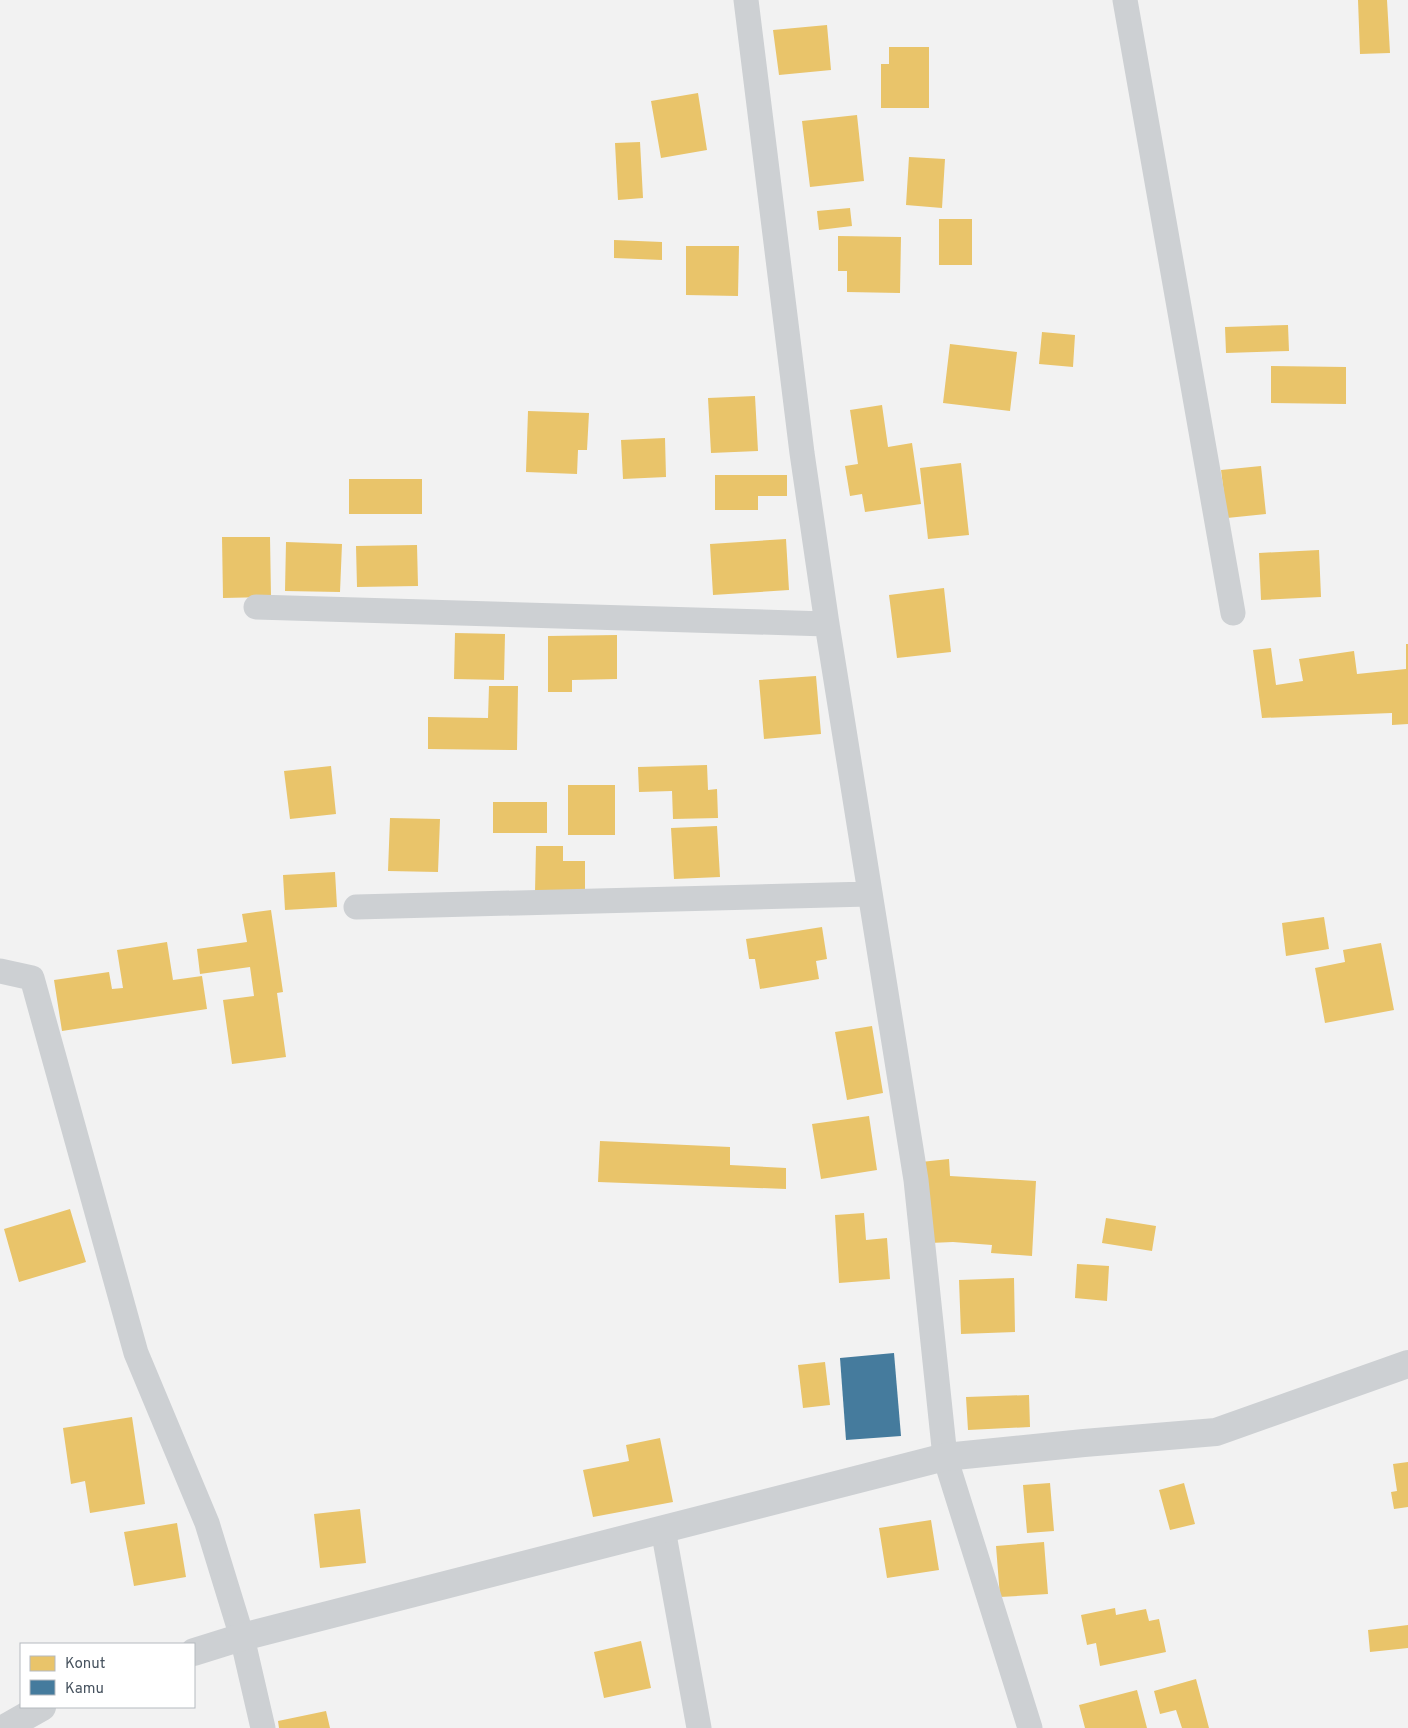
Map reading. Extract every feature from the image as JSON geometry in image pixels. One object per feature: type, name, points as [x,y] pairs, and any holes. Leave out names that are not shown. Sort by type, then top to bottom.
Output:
[{"type":"street","points":[[746,0],[802,453],[869,894],[916,1180],[945,1457],[1030,1728]]},
{"type":"street","points":[[1125,0],[1233,613]]},
{"type":"street","points":[[256,607],[827,624]]},
{"type":"street","points":[[356,906],[869,894]]},
{"type":"street","points":[[0,972],[32,978],[136,1353],[207,1523],[242,1637],[263,1728]]},
{"type":"street","points":[[195,1652],[242,1637],[945,1457],[1216,1432],[1408,1364]]},
{"type":"street","points":[[663,1529],[699,1728]]},
{"type":"street","points":[[5,1728],[40,1708]]},
{"type":"building: Konut","points":[[1358,0],[1387,0],[1390,53],[1360,54]]},
{"type":"building: Konut","points":[[827,25],[831,70],[779,75],[773,30]]},
{"type":"building: Konut","points":[[889,47],[929,47],[929,108],[881,108],[881,64],[889,64]]},
{"type":"building: Konut","points":[[698,93],[707,150],[661,158],[651,101]]},
{"type":"building: Konut","points":[[857,115],[864,181],[810,187],[802,121]]},
{"type":"building: Konut","points":[[640,142],[643,198],[618,200],[615,143]]},
{"type":"building: Konut","points":[[909,157],[945,159],[942,208],[906,205]]},
{"type":"building: Konut","points":[[850,208],[852,226],[819,230],[817,211]]},
{"type":"building: Konut","points":[[939,219],[972,219],[972,265],[939,265]]},
{"type":"building: Konut","points":[[838,236],[901,237],[900,293],[847,292],[847,271],[838,271]]},
{"type":"building: Konut","points":[[614,240],[662,242],[662,260],[614,258]]},
{"type":"building: Konut","points":[[686,246],[739,246],[738,296],[686,295]]},
{"type":"building: Konut","points":[[1288,325],[1289,351],[1226,353],[1225,327]]},
{"type":"building: Konut","points":[[1042,332],[1075,335],[1073,367],[1039,364]]},
{"type":"building: Konut","points":[[950,344],[1017,352],[1010,411],[943,403]]},
{"type":"building: Konut","points":[[1271,366],[1346,367],[1346,404],[1271,403]]},
{"type":"building: Konut","points":[[755,396],[758,451],[711,453],[708,398]]},
{"type":"building: Konut","points":[[882,405],[888,447],[912,443],[921,504],[865,512],[862,494],[850,496],[845,466],[858,464],[850,410]]},
{"type":"building: Konut","points":[[528,411],[589,413],[587,450],[578,450],[577,474],[526,472]]},
{"type":"building: Konut","points":[[665,438],[666,477],[623,479],[621,440]]},
{"type":"building: Konut","points":[[961,463],[969,535],[928,539],[920,468]]},
{"type":"building: Konut","points":[[1261,466],[1266,514],[1227,518],[1221,470]]},
{"type":"building: Konut","points":[[715,475],[787,475],[787,496],[758,496],[758,510],[715,510]]},
{"type":"building: Konut","points":[[349,479],[422,479],[422,514],[349,514]]},
{"type":"building: Konut","points":[[222,537],[270,537],[271,597],[223,598]]},
{"type":"building: Konut","points":[[786,539],[789,590],[713,595],[710,544]]},
{"type":"building: Konut","points":[[286,542],[342,544],[340,592],[285,591]]},
{"type":"building: Konut","points":[[417,545],[418,586],[357,587],[356,546]]},
{"type":"building: Konut","points":[[1319,550],[1321,597],[1261,600],[1259,553]]},
{"type":"building: Konut","points":[[944,588],[951,652],[897,658],[889,595]]},
{"type":"building: Konut","points":[[455,633],[505,634],[504,680],[454,679]]},
{"type":"building: Konut","points":[[617,635],[617,679],[572,680],[572,692],[548,692],[548,636]]},
{"type":"building: Konut","points":[[1406,644],[1408,644],[1408,724],[1392,725],[1392,713],[1262,718],[1253,650],[1271,648],[1276,685],[1303,681],[1299,659],[1354,651],[1357,674],[1406,669]]},
{"type":"building: Konut","points":[[816,676],[821,734],[764,739],[759,680]]},
{"type":"building: Konut","points":[[489,686],[518,686],[517,750],[428,749],[428,717],[488,718]]},
{"type":"building: Konut","points":[[707,765],[708,790],[717,789],[718,818],[673,819],[672,791],[639,792],[638,767]]},
{"type":"building: Konut","points":[[331,766],[336,814],[290,819],[284,771]]},
{"type":"building: Konut","points":[[568,785],[615,785],[615,835],[568,835]]},
{"type":"building: Konut","points":[[493,802],[547,802],[547,833],[493,833]]},
{"type":"building: Konut","points":[[390,818],[440,819],[438,872],[388,871]]},
{"type":"building: Konut","points":[[717,826],[720,877],[674,879],[671,828]]},
{"type":"building: Konut","points":[[536,846],[563,846],[563,861],[585,861],[585,893],[535,892]]},
{"type":"building: Konut","points":[[335,872],[337,907],[285,910],[283,875]]},
{"type":"building: Konut","points":[[271,910],[283,992],[277,993],[286,1057],[232,1064],[223,1000],[254,996],[250,967],[200,974],[197,949],[247,942],[242,914]]},
{"type":"building: Konut","points":[[1324,917],[1329,949],[1286,956],[1282,923]]},
{"type":"building: Konut","points":[[822,927],[827,959],[816,961],[819,979],[760,989],[755,959],[749,959],[746,939]]},
{"type":"building: Konut","points":[[167,942],[173,980],[202,976],[207,1009],[62,1031],[54,980],[109,972],[112,989],[123,988],[117,950]]},
{"type":"building: Konut","points":[[1381,943],[1394,1010],[1325,1023],[1315,968],[1345,962],[1343,950]]},
{"type":"building: Konut","points":[[872,1026],[883,1093],[847,1100],[835,1032]]},
{"type":"building: Konut","points":[[869,1116],[877,1170],[821,1179],[812,1124]]},
{"type":"building: Konut","points":[[600,1141],[730,1147],[730,1165],[786,1168],[786,1189],[598,1182]]},
{"type":"building: Konut","points":[[949,1159],[950,1176],[1036,1181],[1032,1256],[991,1253],[992,1245],[953,1242],[930,1243],[921,1162]]},
{"type":"building: Konut","points":[[70,1209],[86,1262],[19,1282],[4,1229]]},
{"type":"building: Konut","points":[[864,1213],[866,1240],[887,1238],[890,1279],[839,1283],[835,1215]]},
{"type":"building: Konut","points":[[1106,1218],[1156,1226],[1152,1251],[1102,1243]]},
{"type":"building: Konut","points":[[1077,1264],[1109,1266],[1107,1301],[1075,1298]]},
{"type":"building: Konut","points":[[1014,1278],[1015,1332],[961,1334],[959,1280]]},
{"type":"building: Konut","points":[[825,1362],[830,1405],[803,1408],[798,1365]]},
{"type":"building: Konut","points":[[1029,1395],[1030,1427],[968,1430],[966,1397]]},
{"type":"building: Konut","points":[[132,1417],[145,1504],[90,1513],[85,1481],[71,1484],[63,1428]]},
{"type":"building: Konut","points":[[660,1438],[673,1502],[593,1517],[583,1470],[629,1461],[626,1445]]},
{"type":"building: Konut","points":[[1408,1462],[1408,1507],[1394,1509],[1391,1492],[1397,1491],[1393,1464]]},
{"type":"building: Konut","points":[[1050,1483],[1054,1531],[1027,1533],[1023,1485]]},
{"type":"building: Konut","points":[[1184,1483],[1195,1524],[1170,1530],[1159,1490]]},
{"type":"building: Konut","points":[[360,1509],[366,1563],[320,1568],[314,1514]]},
{"type":"building: Konut","points":[[931,1520],[939,1570],[887,1578],[879,1528]]},
{"type":"building: Konut","points":[[177,1523],[186,1577],[134,1586],[124,1532]]},
{"type":"building: Konut","points":[[1044,1542],[1048,1594],[1000,1597],[996,1546]]},
{"type":"building: Konut","points":[[1115,1608],[1116,1615],[1146,1609],[1149,1621],[1159,1619],[1166,1652],[1100,1666],[1096,1643],[1087,1645],[1081,1615]]},
{"type":"building: Konut","points":[[1408,1625],[1408,1648],[1370,1652],[1368,1630]]},
{"type":"building: Konut","points":[[641,1641],[651,1688],[604,1698],[594,1652]]},
{"type":"building: Konut","points":[[1196,1679],[1209,1728],[1182,1728],[1176,1710],[1160,1714],[1154,1691]]},
{"type":"building: Konut","points":[[1137,1690],[1147,1728],[1085,1728],[1079,1705]]},
{"type":"building: Konut","points":[[326,1711],[330,1728],[279,1728],[278,1721]]},
{"type":"building: Kamu","points":[[894,1353],[901,1436],[846,1440],[840,1358]]}]
